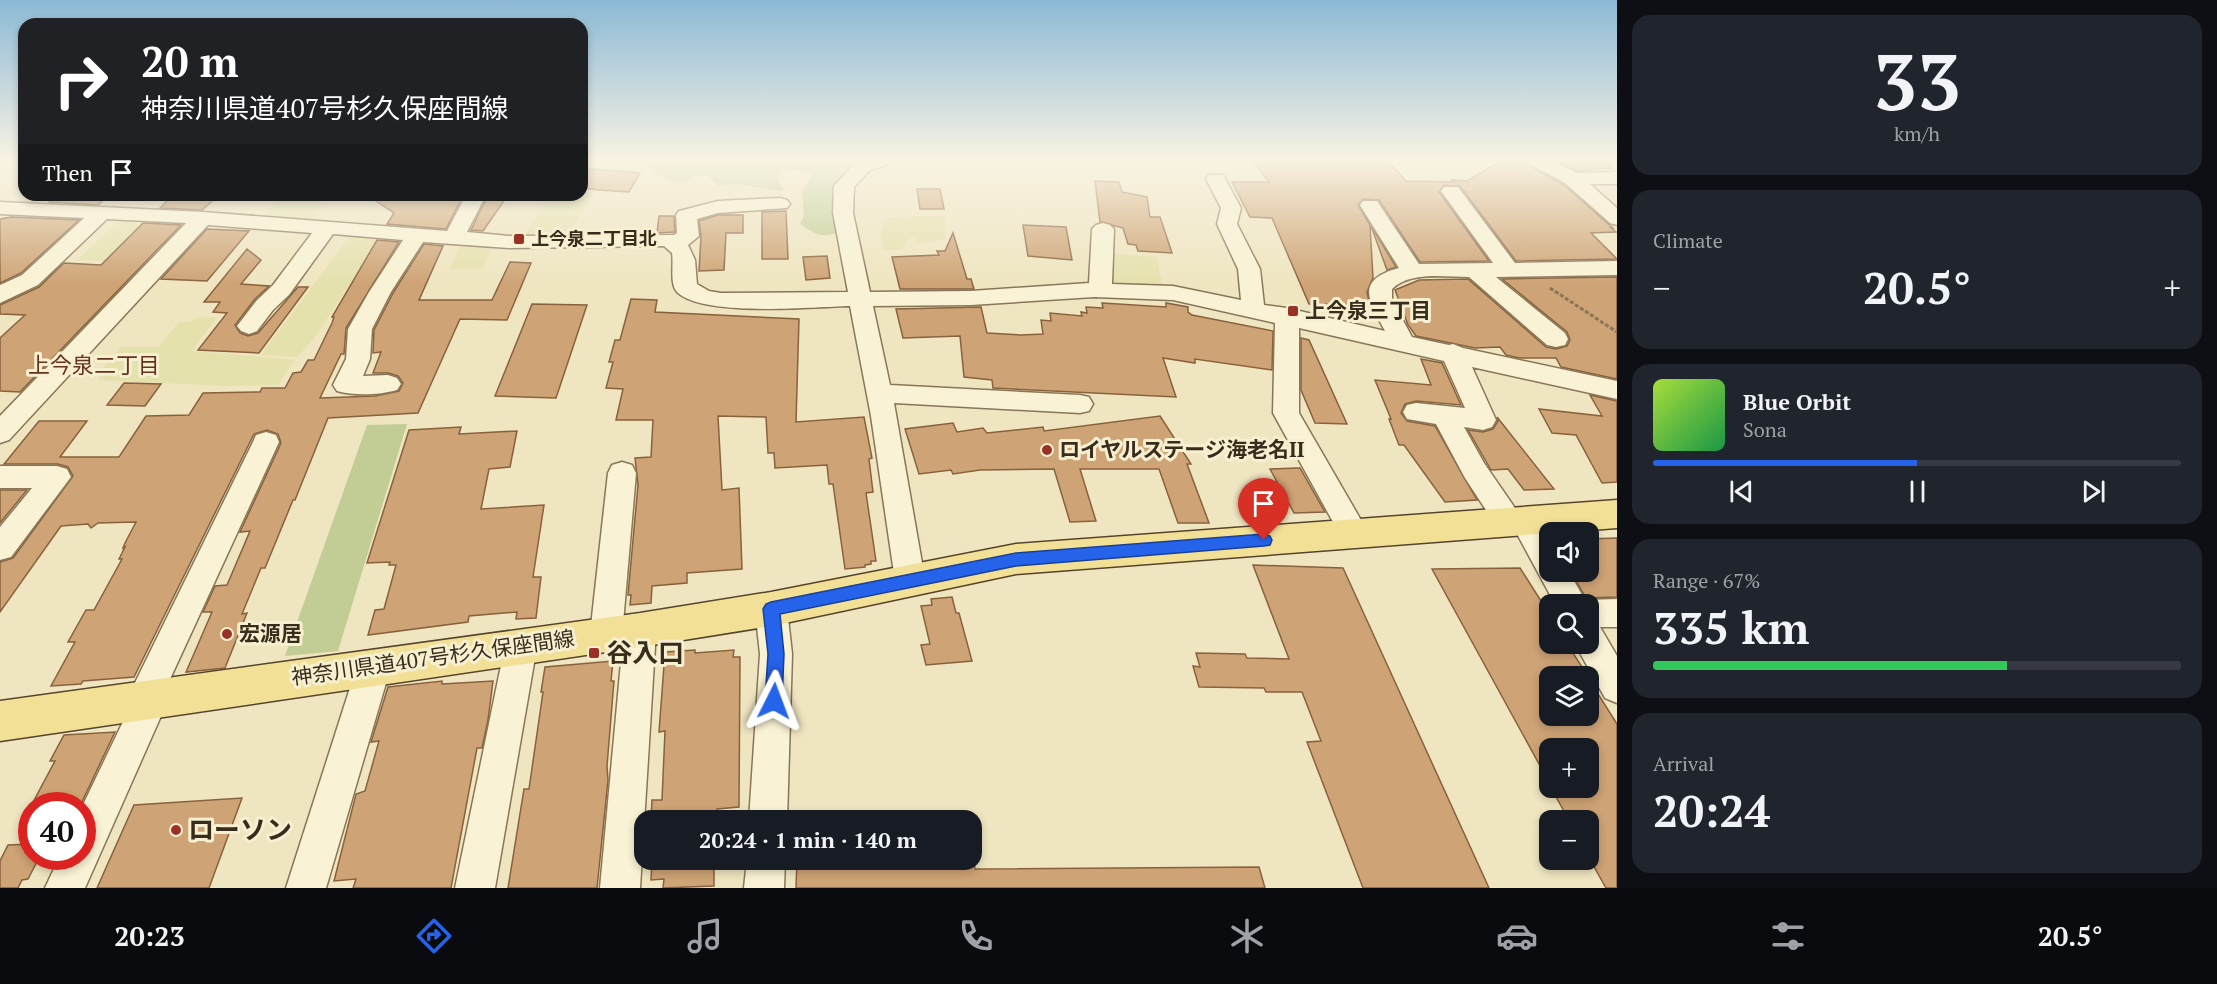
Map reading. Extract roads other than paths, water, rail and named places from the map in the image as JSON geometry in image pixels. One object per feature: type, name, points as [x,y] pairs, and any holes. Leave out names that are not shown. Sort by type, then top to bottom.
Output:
[{"type":"main road","name":"神奈川県道407号杉久保座間線","points":[[0,721],[771,609],[1016,559],[1617,514]]},
{"type":"street","points":[[453,239],[472,202]]},
{"type":"street","points":[[843,202],[843,213],[879,393],[910,580]]},
{"type":"street","points":[[1228,202],[1231,208],[1227,224],[1249,269],[1253,309]]},
{"type":"street","points":[[1460,202],[1509,270]]},
{"type":"street","points":[[1598,202],[1617,219]]},
{"type":"street","points":[[0,296],[5,291],[30,280],[103,204]]},
{"type":"street","points":[[0,208],[79,211],[103,204],[202,218],[509,243],[667,240],[676,243],[683,252],[686,288],[704,298],[721,300],[971,298],[1100,290],[1173,292],[1617,390]]},
{"type":"street","points":[[676,243],[688,236],[686,215],[718,207],[780,204]]},
{"type":"street","points":[[1370,205],[1412,271]]},
{"type":"street","points":[[0,432],[202,218]]},
{"type":"street","points":[[249,326],[265,305],[281,290],[327,228]]},
{"type":"street","points":[[1100,290],[1103,229]]},
{"type":"street","points":[[388,384],[346,385],[358,359],[360,329],[380,292],[417,236]]},
{"type":"street","points":[[1402,341],[1380,300],[1381,287],[1391,277],[1412,271],[1617,267]]},
{"type":"street","points":[[1476,271],[1556,339]]},
{"type":"street","points":[[1287,316],[1286,413],[1354,534]]},
{"type":"street","points":[[1416,412],[1483,420],[1453,352]]},
{"type":"street","points":[[879,393],[1080,404]]},
{"type":"street","points":[[0,402],[26,403]]},
{"type":"street","points":[[1445,416],[1463,454],[1486,492],[1517,521],[1539,551]]},
{"type":"street","points":[[96,818],[148,698],[266,442]]},
{"type":"street","points":[[620,888],[622,472]]},
{"type":"street","points":[[0,477],[57,477],[0,548]]},
{"type":"street","points":[[768,810],[776,654],[771,609]]},
{"type":"street","points":[[1599,613],[1617,613]]},
{"type":"street","points":[[475,888],[521,646]]},
{"type":"street","points":[[1598,654],[1617,687]]},
{"type":"street","points":[[306,888],[374,666]]},
{"type":"street","points":[[65,888],[73,870]]},
{"type":"street","points":[[764,888],[765,870]]},
{"type":"place","name":"上今泉二丁目北","points":[[519,239]]},
{"type":"place","name":"上今泉三丁目","points":[[1293,311]]},
{"type":"place","name":"ロイヤルステージ海老名II","points":[[1047,450]]},
{"type":"place","name":"宏源居","points":[[227,634]]},
{"type":"place","name":"谷入口","points":[[594,653]]},
{"type":"place","name":"ローソン","points":[[176,830]]},
{"type":"district","name":"上今泉二丁目","points":[[94,365]]}]
